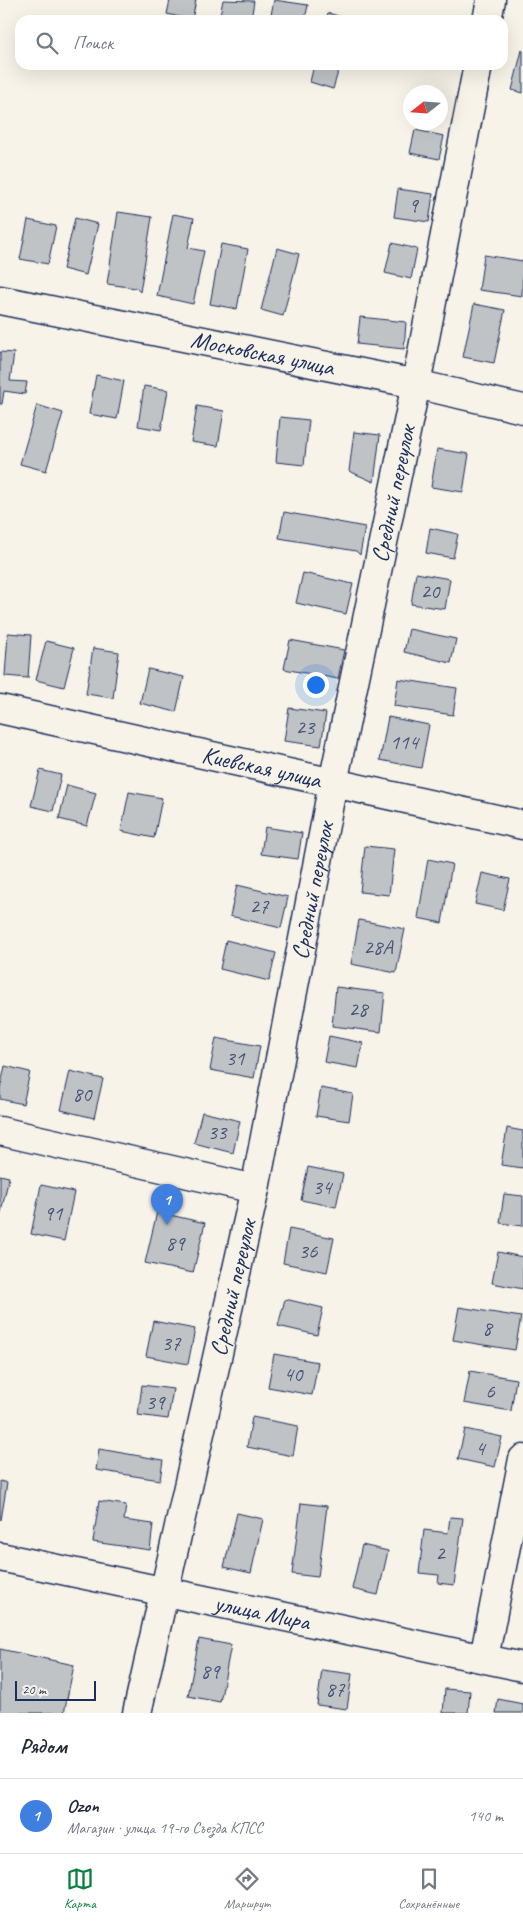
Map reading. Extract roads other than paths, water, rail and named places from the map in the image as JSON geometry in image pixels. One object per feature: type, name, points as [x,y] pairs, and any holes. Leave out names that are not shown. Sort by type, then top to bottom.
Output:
[{"type":"street","points":[[488,15],[491,0]]},
{"type":"street","name":"Средний переулок","points":[[137,1713],[255,1189],[333,783],[416,384],[477,70]]},
{"type":"street","name":"Московская улица","points":[[0,300],[416,384],[523,409]]},
{"type":"street","name":"Киевская улица","points":[[0,709],[523,825]]},
{"type":"street","points":[[0,1131],[255,1189]]},
{"type":"street","points":[[484,1658],[523,1459]]},
{"type":"street","name":"улица Мира","points":[[0,1557],[523,1667]]},
{"type":"place","name":"Ozon","points":[[167,1225]]}]
